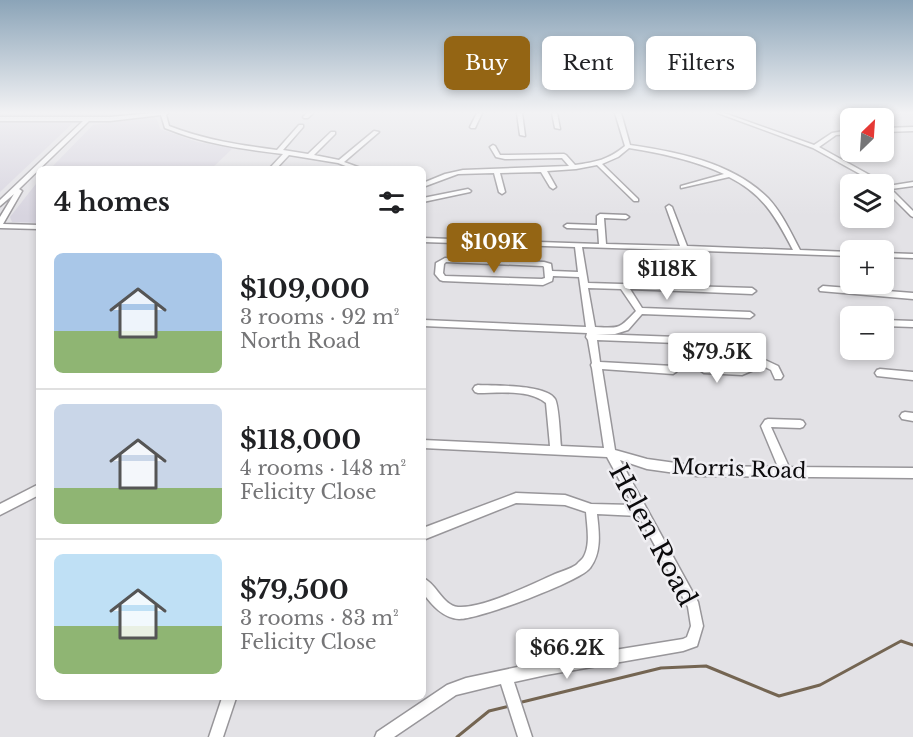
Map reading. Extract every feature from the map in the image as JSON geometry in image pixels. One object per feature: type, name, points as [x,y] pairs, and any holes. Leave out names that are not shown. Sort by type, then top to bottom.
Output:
[{"type":"street","points":[[39,166],[59,147]]},
{"type":"street","points":[[252,147],[310,155],[341,161],[353,166]]},
{"type":"street","points":[[279,151],[282,147]]},
{"type":"street","points":[[310,155],[318,147]]},
{"type":"street","points":[[341,161],[357,147]]},
{"type":"street","points":[[493,147],[498,156],[505,157],[564,156],[573,167]]},
{"type":"street","points":[[426,184],[454,173],[573,167],[598,163],[617,158],[627,147]]},
{"type":"street","points":[[637,147],[672,153],[747,185],[768,202],[797,251]]},
{"type":"street","points":[[816,147],[863,174]]},
{"type":"street","points":[[275,166],[288,152]]},
{"type":"street","points":[[598,163],[636,200]]},
{"type":"street","points":[[0,204],[36,169]]},
{"type":"street","points":[[543,169],[553,187]]},
{"type":"street","points":[[497,171],[502,192]]},
{"type":"street","points":[[682,187],[728,175]]},
{"type":"street","points":[[24,181],[0,225],[36,227]]},
{"type":"street","points":[[894,185],[913,184]]},
{"type":"street","points":[[426,199],[468,191]]},
{"type":"street","points":[[894,196],[913,215]]},
{"type":"street","points":[[669,207],[684,248]]},
{"type":"street","points":[[603,246],[601,216],[626,217]]},
{"type":"street","points":[[567,226],[601,227]]},
{"type":"street","points":[[426,240],[840,253]]},
{"type":"street","name":"Helen Road","points":[[382,737],[452,690],[505,676],[683,645],[692,641],[698,626],[694,606],[610,453],[590,333],[579,245]]},
{"type":"street","points":[[894,255],[913,256]]},
{"type":"street","points":[[449,259],[540,263],[548,266],[550,273],[549,279],[543,282],[448,278],[439,274],[440,263],[449,259]]},
{"type":"street","points":[[550,273],[582,275]]},
{"type":"street","points":[[584,285],[752,291]]},
{"type":"street","points":[[624,287],[640,311]]},
{"type":"street","points":[[823,289],[913,296]]},
{"type":"street","points":[[590,333],[621,330],[640,311],[750,315]]},
{"type":"street","points":[[426,323],[678,340],[691,348],[697,364],[704,369],[742,371],[763,362],[775,368],[778,376]]},
{"type":"street","points":[[894,323],[913,324]]},
{"type":"street","points":[[595,365],[673,370]]},
{"type":"street","points":[[880,373],[913,376]]},
{"type":"street","points":[[477,389],[538,393],[548,397],[551,401],[556,450]]},
{"type":"street","points":[[785,471],[766,426],[768,423],[800,424]]},
{"type":"street","name":"Morris Road","points":[[426,444],[610,453],[647,464],[687,470],[913,473]]},
{"type":"street","points":[[0,510],[36,491]]},
{"type":"street","points":[[426,533],[516,498],[565,500],[591,509],[640,511]]},
{"type":"street","points":[[426,587],[446,609],[465,613],[504,602],[581,569],[589,560],[593,549],[591,509]]},
{"type":"street","points":[[505,676],[525,737]]},
{"type":"street","points":[[216,737],[228,700]]},
{"type":"shaded area","points":[[0,147],[47,147],[0,192]]},
{"type":"shaded area","points":[[71,147],[233,148],[214,166],[53,166]]},
{"type":"shaded area","points":[[36,184],[36,223],[12,222],[10,217]]},
{"type":"waterway","points":[[518,703],[661,668],[706,666],[779,696],[820,685],[901,641],[913,645]]},
{"type":"waterway","points":[[457,737],[489,711],[510,706]]}]
